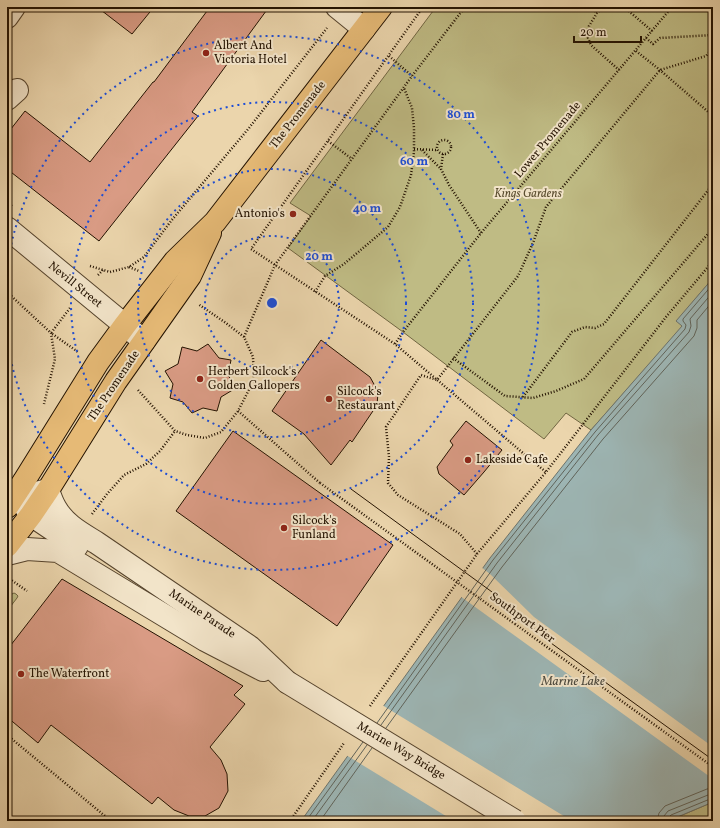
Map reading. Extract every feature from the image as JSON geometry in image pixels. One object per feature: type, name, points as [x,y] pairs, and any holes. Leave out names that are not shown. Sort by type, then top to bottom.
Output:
[{"type":"main road","name":"The Promenade","points":[[7,546],[19,501],[98,362],[175,261],[215,222],[381,7]]},
{"type":"main road","name":"The Promenade","points":[[19,501],[48,490],[116,381],[190,276],[215,222]]},
{"type":"street","points":[[7,17],[14,7]]},
{"type":"street","points":[[339,8],[364,29]]},
{"type":"street","name":"Nevill Street","points":[[7,228],[144,341]]},
{"type":"street","name":"Marine Parade","points":[[48,490],[58,513],[74,529],[98,543],[250,647],[287,682]]},
{"type":"street","name":"Marine Parade","points":[[19,501],[176,610],[205,640]]},
{"type":"street","name":"Marine Parade","points":[[7,554],[27,549],[58,550],[205,640],[287,682]]},
{"type":"street","name":"Marine Way Bridge","points":[[287,682],[515,821]]},
{"type":"path","points":[[424,7],[251,249],[395,344],[546,472]]},
{"type":"path","points":[[90,516],[124,475],[146,464],[160,451],[175,431],[205,438],[220,432],[238,410],[254,380],[253,357],[244,337],[275,265],[412,76],[465,7]]},
{"type":"path","points":[[590,7],[597,13]]},
{"type":"path","points":[[604,7],[597,13],[589,26],[588,38],[591,45],[619,70]]},
{"type":"path","points":[[624,7],[652,31]]},
{"type":"path","name":"Lower Promenade","points":[[395,344],[481,233],[672,7]]},
{"type":"path","points":[[89,266],[110,272],[129,267],[144,257],[171,221],[249,128],[339,8]]},
{"type":"path","points":[[646,38],[653,44],[660,38],[713,35]]},
{"type":"path","points":[[437,380],[518,276],[533,243],[546,207],[660,70],[706,56],[713,48]]},
{"type":"path","points":[[636,51],[713,116]]},
{"type":"path","points":[[389,56],[412,76]]},
{"type":"path","points":[[315,292],[325,276],[344,264],[388,227],[400,207],[411,175],[414,149],[412,108],[404,87]]},
{"type":"path","points":[[444,140],[449,141],[451,150],[448,153],[443,154],[441,154],[438,150],[437,145],[444,140]]},
{"type":"path","points":[[328,141],[352,158]]},
{"type":"path","points":[[414,149],[438,150]]},
{"type":"path","points":[[422,150],[441,169],[449,185],[481,233]]},
{"type":"path","points":[[441,169],[443,154]]},
{"type":"path","points":[[523,397],[572,332],[585,327],[595,328],[604,324],[713,184]]},
{"type":"path","points":[[7,202],[13,207]]},
{"type":"path","points":[[453,358],[505,396],[533,398],[556,391],[584,379],[713,228]]},
{"type":"path","points":[[367,710],[477,554],[546,472],[666,317],[713,261]]},
{"type":"path","points":[[7,292],[51,333],[54,359],[44,405]]},
{"type":"path","points":[[437,380],[422,375],[386,427],[389,457],[388,483],[398,494],[460,534],[477,554]]},
{"type":"path","name":"Southport Pier","points":[[238,410],[320,483],[713,767]]},
{"type":"path","points":[[7,577],[27,591]]},
{"type":"path","points":[[7,735],[111,821]]},
{"type":"path","points":[[290,821],[344,743]]},
{"type":"path","points":[[705,821],[713,818]]},
{"type":"green space","name":"Kings Gardens","points":[[436,7],[713,7],[713,278],[677,321],[683,326],[591,430],[566,413],[544,439],[403,332],[288,248],[311,216],[290,203]]},
{"type":"green space","points":[[14,593],[18,596],[7,611],[7,599]]},
{"type":"green space","points":[[713,802],[713,821],[668,821]]},
{"type":"water","name":"Marine Lake","points":[[713,278],[713,802],[668,821],[301,821],[490,558],[591,430],[682,326],[676,321]]},
{"type":"pier","points":[[481,567],[534,617],[713,747],[713,779],[460,596]]},
{"type":"pier","points":[[382,705],[572,821],[454,821],[346,755]]},
{"type":"building","points":[[97,7],[154,7],[132,34]]},
{"type":"building","points":[[210,7],[269,7],[192,112],[198,116],[99,241],[7,169],[7,134],[25,111],[90,162],[154,82]]},
{"type":"building","name":"Silcock's Restaurant","points":[[321,340],[370,377],[378,393],[377,405],[352,442],[350,440],[331,465],[304,434],[272,411]]},
{"type":"building","name":"Herbert Silcock's Golden Gallopers","points":[[208,344],[219,358],[231,360],[228,375],[236,388],[221,397],[217,411],[203,408],[192,413],[183,402],[170,398],[173,384],[165,371],[178,364],[182,347],[197,351]]},
{"type":"building","name":"Lakeside Cafe","points":[[466,421],[502,450],[464,495],[439,474],[437,467],[453,445],[450,441]]},
{"type":"building","name":"Silcock's Funland","points":[[233,431],[393,545],[337,626],[176,511]]},
{"type":"building","points":[[62,579],[243,686],[234,695],[245,704],[210,747],[221,760],[227,774],[228,791],[219,808],[205,816],[189,816],[174,810],[158,797],[152,804],[51,725],[38,743],[7,717],[7,650]]},
{"type":"tram line","points":[[351,489],[503,600],[544,638],[713,760]]},
{"type":"place","name":"Albert And Victoria Hotel","points":[[206,53]]},
{"type":"place","name":"Antonio's","points":[[293,214]]},
{"type":"place","name":"Herbert Silcock's Golden Gallopers","points":[[200,379]]},
{"type":"place","name":"Silcock's Restaurant","points":[[329,399]]},
{"type":"place","name":"Lakeside Cafe","points":[[468,460]]},
{"type":"place","name":"Silcock's Funland","points":[[284,528]]},
{"type":"place","name":"The Waterfront","points":[[21,674]]}]
